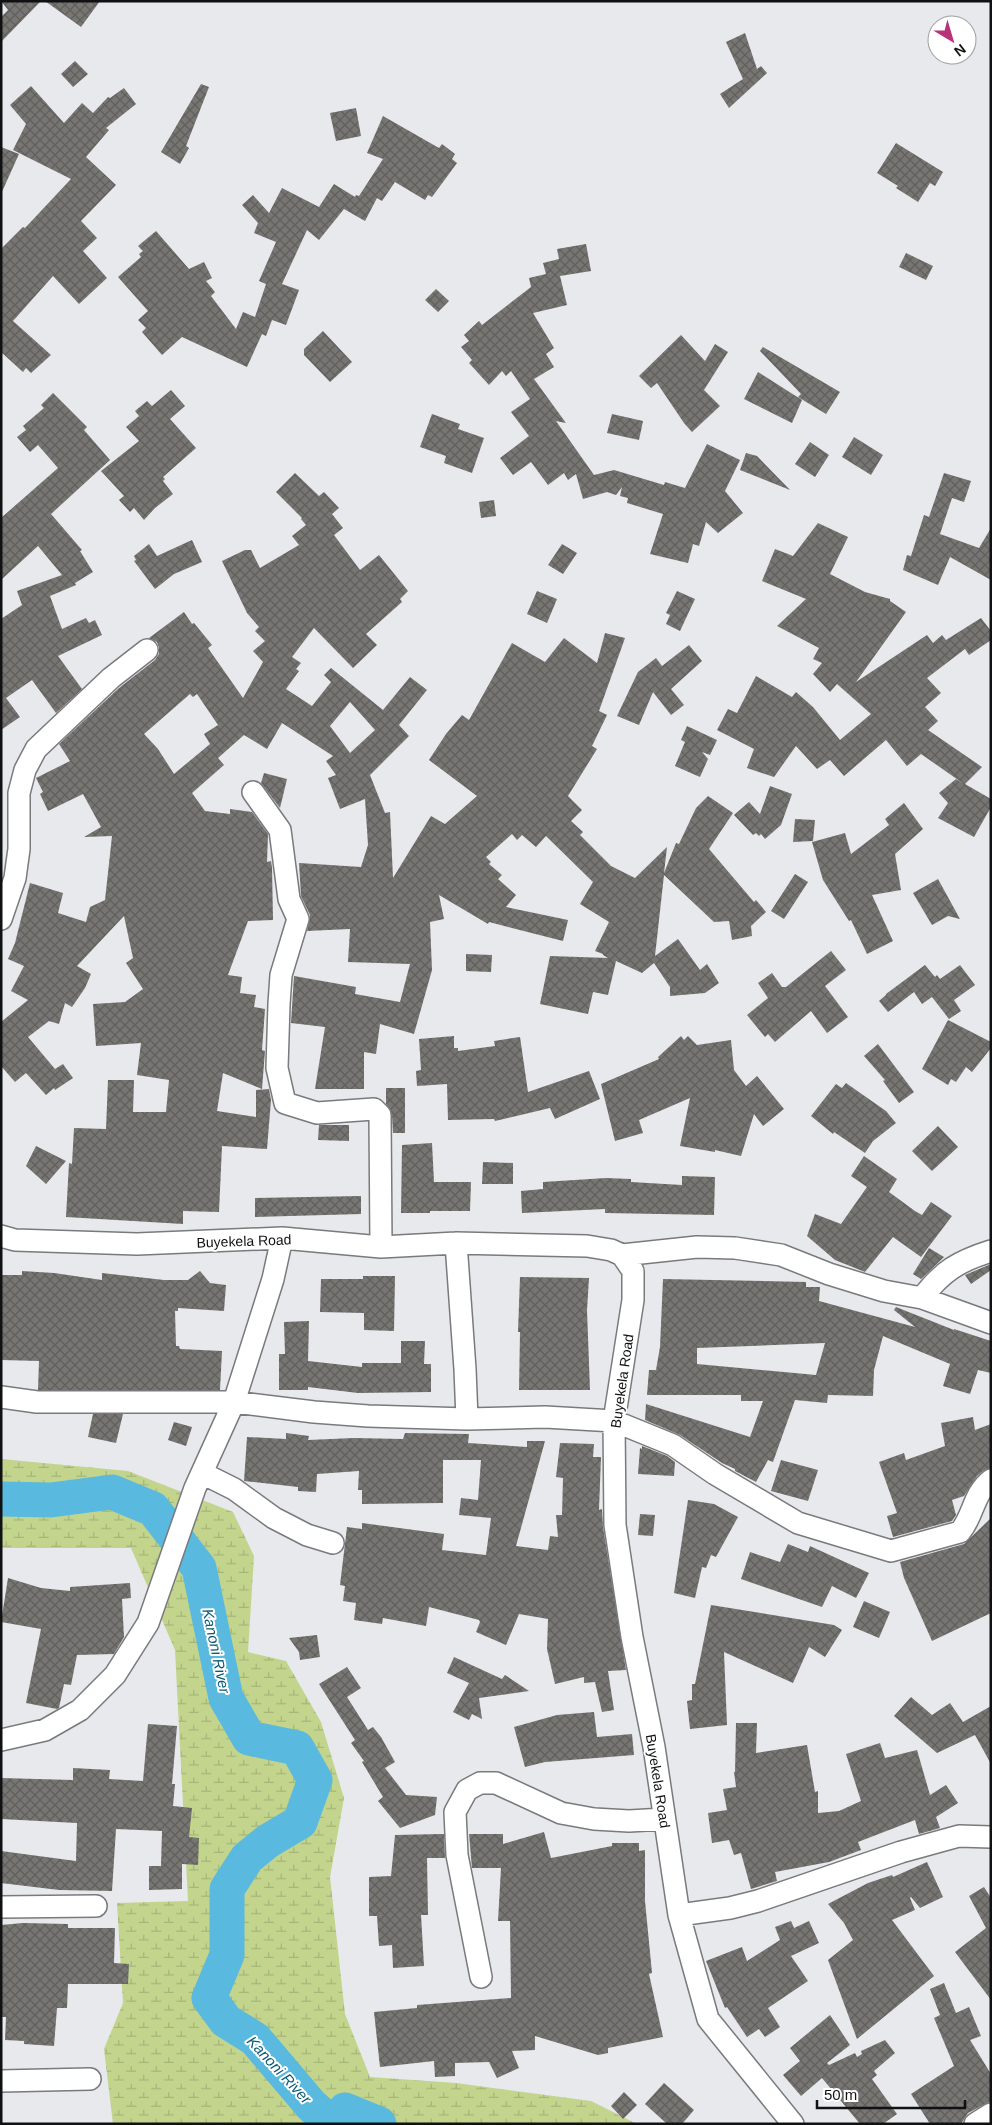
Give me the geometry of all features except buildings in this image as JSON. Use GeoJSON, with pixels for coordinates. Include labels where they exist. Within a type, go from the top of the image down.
{"type":"FeatureCollection","features":[{"type":"Feature","properties":{"kind":"street"},"geometry":{"type":"LineString","coordinates":[[1,919],[14,878],[19,850],[19,793],[25,770],[36,749],[112,678],[147,650]]}},
{"type":"Feature","properties":{"kind":"street"},"geometry":{"type":"LineString","coordinates":[[253,792],[280,830],[289,899],[298,919],[282,975],[278,1004],[277,1068],[285,1103],[317,1113],[374,1109],[380,1115],[382,1247]]}},
{"type":"Feature","properties":{"kind":"street","name":"Buyekela Road"},"geometry":{"type":"LineString","coordinates":[[1,1236],[15,1240],[136,1244],[282,1238],[382,1247],[456,1243],[587,1246],[611,1250],[622,1255],[632,1271],[633,1300],[614,1421],[615,1525],[632,1637],[654,1747],[679,1915],[708,2020],[793,2124]]}},
{"type":"Feature","properties":{"kind":"street"},"geometry":{"type":"LineString","coordinates":[[1,1740],[45,1730],[80,1710],[115,1675],[148,1623],[198,1481],[234,1402],[273,1279],[282,1238]]}},
{"type":"Feature","properties":{"kind":"street"},"geometry":{"type":"LineString","coordinates":[[456,1243],[466,1368],[467,1419]]}},
{"type":"Feature","properties":{"kind":"street"},"geometry":{"type":"LineString","coordinates":[[622,1255],[697,1248],[735,1248],[781,1255],[838,1277],[884,1291],[922,1298],[991,1323]]}},
{"type":"Feature","properties":{"kind":"street"},"geometry":{"type":"LineString","coordinates":[[922,1298],[934,1281],[949,1269],[969,1258],[991,1251]]}},
{"type":"Feature","properties":{"kind":"street"},"geometry":{"type":"LineString","coordinates":[[1,1397],[37,1402],[234,1402],[314,1412],[467,1419],[545,1417],[614,1421],[673,1445],[715,1474],[798,1524],[891,1551],[960,1532],[970,1517],[977,1494],[991,1480]]}},
{"type":"Feature","properties":{"kind":"street"},"geometry":{"type":"LineString","coordinates":[[198,1481],[234,1489],[274,1518],[307,1535],[333,1543]]}},
{"type":"Feature","properties":{"kind":"street"},"geometry":{"type":"LineString","coordinates":[[481,1977],[457,1855],[455,1812],[466,1790],[480,1783],[496,1783],[561,1813],[594,1819],[629,1821],[664,1819]]}},
{"type":"Feature","properties":{"kind":"street"},"geometry":{"type":"LineString","coordinates":[[679,1915],[730,1908],[758,1901],[901,1852],[959,1836],[991,1837]]}},
{"type":"Feature","properties":{"kind":"street"},"geometry":{"type":"LineString","coordinates":[[1,1906],[96,1906]]}},
{"type":"Feature","properties":{"kind":"street"},"geometry":{"type":"LineString","coordinates":[[1,2081],[90,2079]]}},
{"type":"Feature","properties":{"kind":"street"},"geometry":{"type":"LineString","coordinates":[[975,2124],[991,2114]]}},
{"type":"Feature","properties":{"kind":"green space"},"geometry":{"type":"Polygon","coordinates":[[[1,1459],[128,1471],[233,1512],[254,1556],[248,1652],[286,1661],[321,1722],[344,1798],[330,1877],[345,2014],[370,2077],[456,2083],[591,2101],[637,2124],[113,2124],[104,2049],[123,2003],[117,1903],[188,1901],[175,1650],[131,1548],[1,1548],[1,1459]]]}},
{"type":"Feature","properties":{"kind":"waterway","name":"Kanoni River"},"geometry":{"type":"LineString","coordinates":[[1,1499],[51,1500],[112,1492],[153,1509],[199,1568],[226,1698],[249,1738],[297,1748],[315,1780],[300,1822],[268,1841],[247,1858],[227,1889],[227,1955],[209,1998],[226,2021],[255,2039],[311,2105],[332,2124]]}},
{"type":"Feature","properties":{"kind":"waterway"},"geometry":{"type":"LineString","coordinates":[[345,2110],[379,2124]]}}]}
